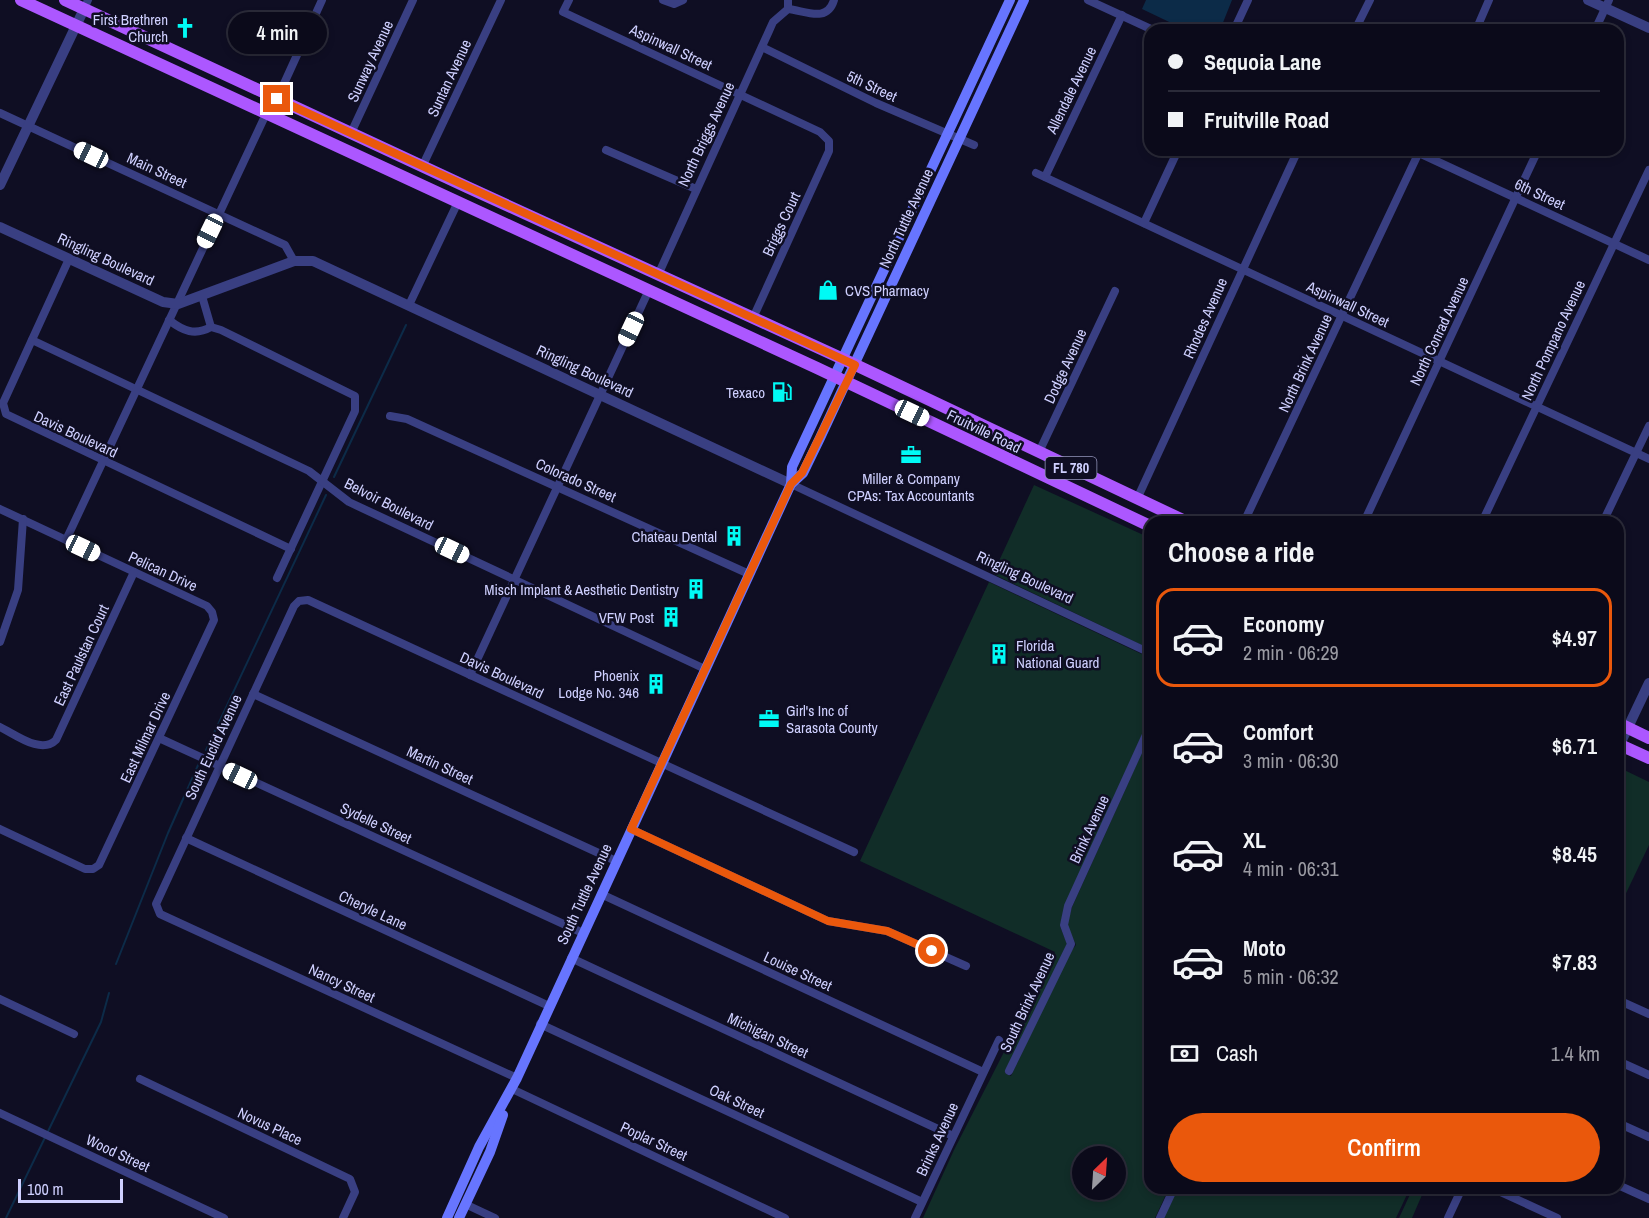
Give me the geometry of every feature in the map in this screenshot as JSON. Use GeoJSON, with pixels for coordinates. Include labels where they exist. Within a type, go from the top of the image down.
{"type":"FeatureCollection","features":[{"type":"Feature","properties":{"kind":"main road","name":"Fruitville Road"},"geometry":{"type":"LineString","coordinates":[[21,0],[457,204],[847,382],[1144,523]]}},
{"type":"Feature","properties":{"kind":"main road","name":"Fruitville Road"},"geometry":{"type":"LineString","coordinates":[[65,0],[86,4],[277,99],[843,359],[1174,516]]}},
{"type":"Feature","properties":{"kind":"main road","name":"North Tuttle Avenue"},"geometry":{"type":"LineString","coordinates":[[791,484],[792,467],[1010,0]]}},
{"type":"Feature","properties":{"kind":"main road","name":"North Tuttle Avenue"},"geometry":{"type":"LineString","coordinates":[[791,484],[802,473],[847,382],[1024,0]]}},
{"type":"Feature","properties":{"kind":"main road"},"geometry":{"type":"LineString","coordinates":[[612,275],[639,280],[658,275]]}},
{"type":"Feature","properties":{"kind":"main road","name":"South Tuttle Avenue"},"geometry":{"type":"LineString","coordinates":[[447,1218],[479,1147],[512,1089],[791,484]]}},
{"type":"Feature","properties":{"kind":"main road"},"geometry":{"type":"LineString","coordinates":[[1624,726],[1649,738]]}},
{"type":"Feature","properties":{"kind":"main road"},"geometry":{"type":"LineString","coordinates":[[1624,747],[1649,758]]}},
{"type":"Feature","properties":{"kind":"main road","name":"South Tuttle Avenue"},"geometry":{"type":"LineString","coordinates":[[459,1218],[490,1152],[512,1089]]}},
{"type":"Feature","properties":{"kind":"street"},"geometry":{"type":"LineString","coordinates":[[277,99],[322,0]]}},
{"type":"Feature","properties":{"kind":"street","name":"Sunway Avenue"},"geometry":{"type":"LineString","coordinates":[[351,133],[413,0]]}},
{"type":"Feature","properties":{"kind":"street","name":"Suntan Avenue"},"geometry":{"type":"LineString","coordinates":[[422,167],[501,0]]}},
{"type":"Feature","properties":{"kind":"street","name":"Aspinwall Street"},"geometry":{"type":"LineString","coordinates":[[569,0],[563,12],[820,132],[830,141]]}},
{"type":"Feature","properties":{"kind":"street"},"geometry":{"type":"LineString","coordinates":[[663,0],[674,4],[683,0]]}},
{"type":"Feature","properties":{"kind":"street"},"geometry":{"type":"LineString","coordinates":[[788,0],[788,9],[822,15],[829,11],[834,0]]}},
{"type":"Feature","properties":{"kind":"street"},"geometry":{"type":"LineString","coordinates":[[1088,0],[1144,25]]}},
{"type":"Feature","properties":{"kind":"street"},"geometry":{"type":"LineString","coordinates":[[1237,24],[1248,0]]}},
{"type":"Feature","properties":{"kind":"street"},"geometry":{"type":"LineString","coordinates":[[1358,24],[1370,0]]}},
{"type":"Feature","properties":{"kind":"street"},"geometry":{"type":"LineString","coordinates":[[1479,24],[1490,0]]}},
{"type":"Feature","properties":{"kind":"street"},"geometry":{"type":"LineString","coordinates":[[1588,0],[1607,4],[1649,28]]}},
{"type":"Feature","properties":{"kind":"street"},"geometry":{"type":"LineString","coordinates":[[0,185],[86,4]]}},
{"type":"Feature","properties":{"kind":"street"},"geometry":{"type":"LineString","coordinates":[[1598,24],[1607,4]]}},
{"type":"Feature","properties":{"kind":"street","name":"North Briggs Avenue"},"geometry":{"type":"LineString","coordinates":[[658,275],[773,22],[788,9]]}},
{"type":"Feature","properties":{"kind":"street","name":"Allendale Avenue"},"geometry":{"type":"LineString","coordinates":[[1044,177],[1122,15]]}},
{"type":"Feature","properties":{"kind":"street","name":"5th Street"},"geometry":{"type":"LineString","coordinates":[[762,47],[876,103],[974,145]]}},
{"type":"Feature","properties":{"kind":"street","name":"Main Street"},"geometry":{"type":"LineString","coordinates":[[0,113],[285,245],[294,261]]}},
{"type":"Feature","properties":{"kind":"street"},"geometry":{"type":"LineString","coordinates":[[66,540],[266,114]]}},
{"type":"Feature","properties":{"kind":"street","name":"Briggs Court"},"geometry":{"type":"LineString","coordinates":[[753,318],[829,151],[830,141]]}},
{"type":"Feature","properties":{"kind":"street"},"geometry":{"type":"LineString","coordinates":[[606,150],[696,189]]}},
{"type":"Feature","properties":{"kind":"street"},"geometry":{"type":"LineString","coordinates":[[1143,223],[1175,156]]}},
{"type":"Feature","properties":{"kind":"street","name":"Rhodes Avenue"},"geometry":{"type":"LineString","coordinates":[[1137,499],[1296,156]]}},
{"type":"Feature","properties":{"kind":"street","name":"North Brink Avenue"},"geometry":{"type":"LineString","coordinates":[[1247,516],[1418,156]]}},
{"type":"Feature","properties":{"kind":"street","name":"6th Street"},"geometry":{"type":"LineString","coordinates":[[1428,156],[1649,260]]}},
{"type":"Feature","properties":{"kind":"street","name":"North Conrad Avenue"},"geometry":{"type":"LineString","coordinates":[[1367,516],[1535,156]]}},
{"type":"Feature","properties":{"kind":"street","name":"North Pompano Avenue"},"geometry":{"type":"LineString","coordinates":[[1485,516],[1649,170]]}},
{"type":"Feature","properties":{"kind":"street","name":"Aspinwall Street"},"geometry":{"type":"LineString","coordinates":[[1036,173],[1649,459]]}},
{"type":"Feature","properties":{"kind":"street"},"geometry":{"type":"LineString","coordinates":[[409,305],[457,204]]}},
{"type":"Feature","properties":{"kind":"street","name":"Ringling Boulevard"},"geometry":{"type":"LineString","coordinates":[[0,227],[163,303],[178,304],[294,261],[313,261],[1144,650]]}},
{"type":"Feature","properties":{"kind":"street","name":"Davis Boulevard"},"geometry":{"type":"LineString","coordinates":[[69,259],[3,403],[6,414],[102,462],[291,549]]}},
{"type":"Feature","properties":{"kind":"street","name":"Dodge Avenue"},"geometry":{"type":"LineString","coordinates":[[1039,452],[1115,291]]}},
{"type":"Feature","properties":{"kind":"street"},"geometry":{"type":"LineString","coordinates":[[470,675],[648,292]]}},
{"type":"Feature","properties":{"kind":"street"},"geometry":{"type":"LineString","coordinates":[[202,296],[211,327],[352,393],[356,402],[355,411],[277,578]]}},
{"type":"Feature","properties":{"kind":"street"},"geometry":{"type":"LineString","coordinates":[[169,320],[189,332],[201,332],[211,327]]}},
{"type":"Feature","properties":{"kind":"street","name":"Belvoir Boulevard"},"geometry":{"type":"LineString","coordinates":[[32,340],[309,471],[349,502],[705,669]]}},
{"type":"Feature","properties":{"kind":"street","name":"Colorado Street"},"geometry":{"type":"LineString","coordinates":[[390,416],[407,419],[557,485],[749,574]]}},
{"type":"Feature","properties":{"kind":"street"},"geometry":{"type":"LineString","coordinates":[[1606,516],[1649,426]]}},
{"type":"Feature","properties":{"kind":"street","name":"Pelican Drive"},"geometry":{"type":"LineString","coordinates":[[0,509],[207,606],[213,614]]}},
{"type":"Feature","properties":{"kind":"street"},"geometry":{"type":"LineString","coordinates":[[0,642],[18,590],[23,519]]}},
{"type":"Feature","properties":{"kind":"street","name":"East Paulstan Court"},"geometry":{"type":"LineString","coordinates":[[0,727],[40,746],[48,746],[56,740],[134,572]]}},
{"type":"Feature","properties":{"kind":"street","name":"Davis Boulevard"},"geometry":{"type":"LineString","coordinates":[[303,600],[854,852]]}},
{"type":"Feature","properties":{"kind":"street","name":"South Euclid Avenue"},"geometry":{"type":"LineString","coordinates":[[156,910],[156,904],[294,606],[303,600]]}},
{"type":"Feature","properties":{"kind":"street","name":"East Milmar Drive"},"geometry":{"type":"LineString","coordinates":[[0,829],[85,869],[95,868],[101,863],[212,624],[213,614]]}},
{"type":"Feature","properties":{"kind":"street"},"geometry":{"type":"LineString","coordinates":[[1624,723],[1649,683]]}},
{"type":"Feature","properties":{"kind":"street","name":"Martin Street"},"geometry":{"type":"LineString","coordinates":[[253,694],[616,861]]}},
{"type":"Feature","properties":{"kind":"street","name":"Sydelle Street"},"geometry":{"type":"LineString","coordinates":[[159,738],[583,933]]}},
{"type":"Feature","properties":{"kind":"street","name":"Brink Avenue"},"geometry":{"type":"LineString","coordinates":[[1071,944],[1064,925],[1068,906],[1144,739]]}},
{"type":"Feature","properties":{"kind":"street"},"geometry":{"type":"LineString","coordinates":[[631,829],[828,921],[887,931],[966,966]]}},
{"type":"Feature","properties":{"kind":"street","name":"Cheryle Lane"},"geometry":{"type":"LineString","coordinates":[[186,838],[549,1005]]}},
{"type":"Feature","properties":{"kind":"street","name":"Louise Street"},"geometry":{"type":"LineString","coordinates":[[601,894],[983,1072]]}},
{"type":"Feature","properties":{"kind":"street","name":"Nancy Street"},"geometry":{"type":"LineString","coordinates":[[156,910],[160,914],[517,1078]]}},
{"type":"Feature","properties":{"kind":"street","name":"South Brink Avenue"},"geometry":{"type":"LineString","coordinates":[[1009,1071],[1071,944]]}},
{"type":"Feature","properties":{"kind":"street","name":"Michigan Street"},"geometry":{"type":"LineString","coordinates":[[571,958],[953,1136]]}},
{"type":"Feature","properties":{"kind":"street"},"geometry":{"type":"LineString","coordinates":[[0,999],[74,1034]]}},
{"type":"Feature","properties":{"kind":"street"},"geometry":{"type":"LineString","coordinates":[[1624,1002],[1649,1014]]}},
{"type":"Feature","properties":{"kind":"street","name":"Oak Street"},"geometry":{"type":"LineString","coordinates":[[540,1024],[922,1202]]}},
{"type":"Feature","properties":{"kind":"street","name":"South Brink Avenue"},"geometry":{"type":"LineString","coordinates":[[983,1072],[999,1040]]}},
{"type":"Feature","properties":{"kind":"street"},"geometry":{"type":"LineString","coordinates":[[1624,1064],[1649,1075]]}},
{"type":"Feature","properties":{"kind":"street","name":"Brinks Avenue"},"geometry":{"type":"LineString","coordinates":[[915,1218],[983,1072]]}},
{"type":"Feature","properties":{"kind":"street","name":"Novus Place"},"geometry":{"type":"LineString","coordinates":[[140,1079],[350,1179],[355,1192],[343,1218]]}},
{"type":"Feature","properties":{"kind":"street","name":"Poplar Street"},"geometry":{"type":"LineString","coordinates":[[512,1089],[785,1218]]}},
{"type":"Feature","properties":{"kind":"street","name":"Wood Street"},"geometry":{"type":"LineString","coordinates":[[0,1113],[224,1218]]}},
{"type":"Feature","properties":{"kind":"street"},"geometry":{"type":"LineString","coordinates":[[1624,1126],[1649,1137]]}},
{"type":"Feature","properties":{"kind":"street"},"geometry":{"type":"LineString","coordinates":[[1624,1188],[1649,1199]]}},
{"type":"Feature","properties":{"kind":"street"},"geometry":{"type":"LineString","coordinates":[[1160,1218],[1171,1194]]}},
{"type":"Feature","properties":{"kind":"street"},"geometry":{"type":"LineString","coordinates":[[1448,1218],[1459,1194]]}},
{"type":"Feature","properties":{"kind":"street"},"geometry":{"type":"LineString","coordinates":[[1505,1194],[1557,1218]]}},
{"type":"Feature","properties":{"kind":"street"},"geometry":{"type":"LineString","coordinates":[[465,1204],[495,1218]]}},
{"type":"Feature","properties":{"kind":"green space"},"geometry":{"type":"Polygon","coordinates":[[[1034,485],[1144,535],[1144,646],[993,574],[1034,485]]]}},
{"type":"Feature","properties":{"kind":"green space"},"geometry":{"type":"Polygon","coordinates":[[[989,582],[1144,655],[1144,730],[1065,905],[1060,926],[1067,944],[1005,1073],[1011,1076],[1068,955],[1076,945],[1067,925],[1072,907],[1144,748],[1144,1194],[1166,1194],[1155,1218],[923,1218],[954,1150],[1055,952],[860,861],[989,582]]]}},
{"type":"Feature","properties":{"kind":"green space"},"geometry":{"type":"Polygon","coordinates":[[[1624,770],[1649,782],[1649,845],[1624,898],[1624,770]]]}},
{"type":"Feature","properties":{"kind":"green space"},"geometry":{"type":"Polygon","coordinates":[[[1171,1194],[1407,1194],[1396,1218],[1160,1218],[1171,1194]]]}},
{"type":"Feature","properties":{"kind":"green space"},"geometry":{"type":"Polygon","coordinates":[[[1410,1194],[1422,1194],[1412,1218],[1399,1218],[1410,1194]]]}},
{"type":"Feature","properties":{"kind":"water"},"geometry":{"type":"Polygon","coordinates":[[[1146,0],[1232,0],[1222,24],[1173,24],[1142,9],[1146,0]]]}},
{"type":"Feature","properties":{"kind":"waterway"},"geometry":{"type":"LineString","coordinates":[[334,477],[406,325]]}},
{"type":"Feature","properties":{"kind":"waterway"},"geometry":{"type":"LineString","coordinates":[[206,750],[326,495]]}},
{"type":"Feature","properties":{"kind":"waterway"},"geometry":{"type":"LineString","coordinates":[[116,964],[168,833],[199,763]]}},
{"type":"Feature","properties":{"kind":"waterway"},"geometry":{"type":"LineString","coordinates":[[6,1218],[101,1022],[109,993]]}},
{"type":"Feature","properties":{"kind":"place","name":"First Brethren Church"},"geometry":{"type":"Point","coordinates":[185,28]}},
{"type":"Feature","properties":{"kind":"place","name":"CVS Pharmacy"},"geometry":{"type":"Point","coordinates":[828,290]}},
{"type":"Feature","properties":{"kind":"place","name":"Texaco"},"geometry":{"type":"Point","coordinates":[782,392]}},
{"type":"Feature","properties":{"kind":"place","name":"Miller & Company CPAs: Tax Accountants"},"geometry":{"type":"Point","coordinates":[911,455]}},
{"type":"Feature","properties":{"kind":"place","name":"Chateau Dental"},"geometry":{"type":"Point","coordinates":[734,536]}},
{"type":"Feature","properties":{"kind":"place","name":"Misch Implant & Aesthetic Dentistry"},"geometry":{"type":"Point","coordinates":[696,589]}},
{"type":"Feature","properties":{"kind":"place","name":"VFW Post"},"geometry":{"type":"Point","coordinates":[671,617]}},
{"type":"Feature","properties":{"kind":"place","name":"Florida National Guard"},"geometry":{"type":"Point","coordinates":[999,654]}},
{"type":"Feature","properties":{"kind":"place","name":"Phoenix Lodge No. 346"},"geometry":{"type":"Point","coordinates":[656,684]}},
{"type":"Feature","properties":{"kind":"place","name":"Girl's Inc of Sarasota County"},"geometry":{"type":"Point","coordinates":[769,719]}},
{"type":"Feature","properties":{"kind":"route"},"geometry":{"type":"LineString","coordinates":[[277,99],[855,365],[802,473],[791,484],[631,829],[828,921],[887,931],[932,951]]}}]}
